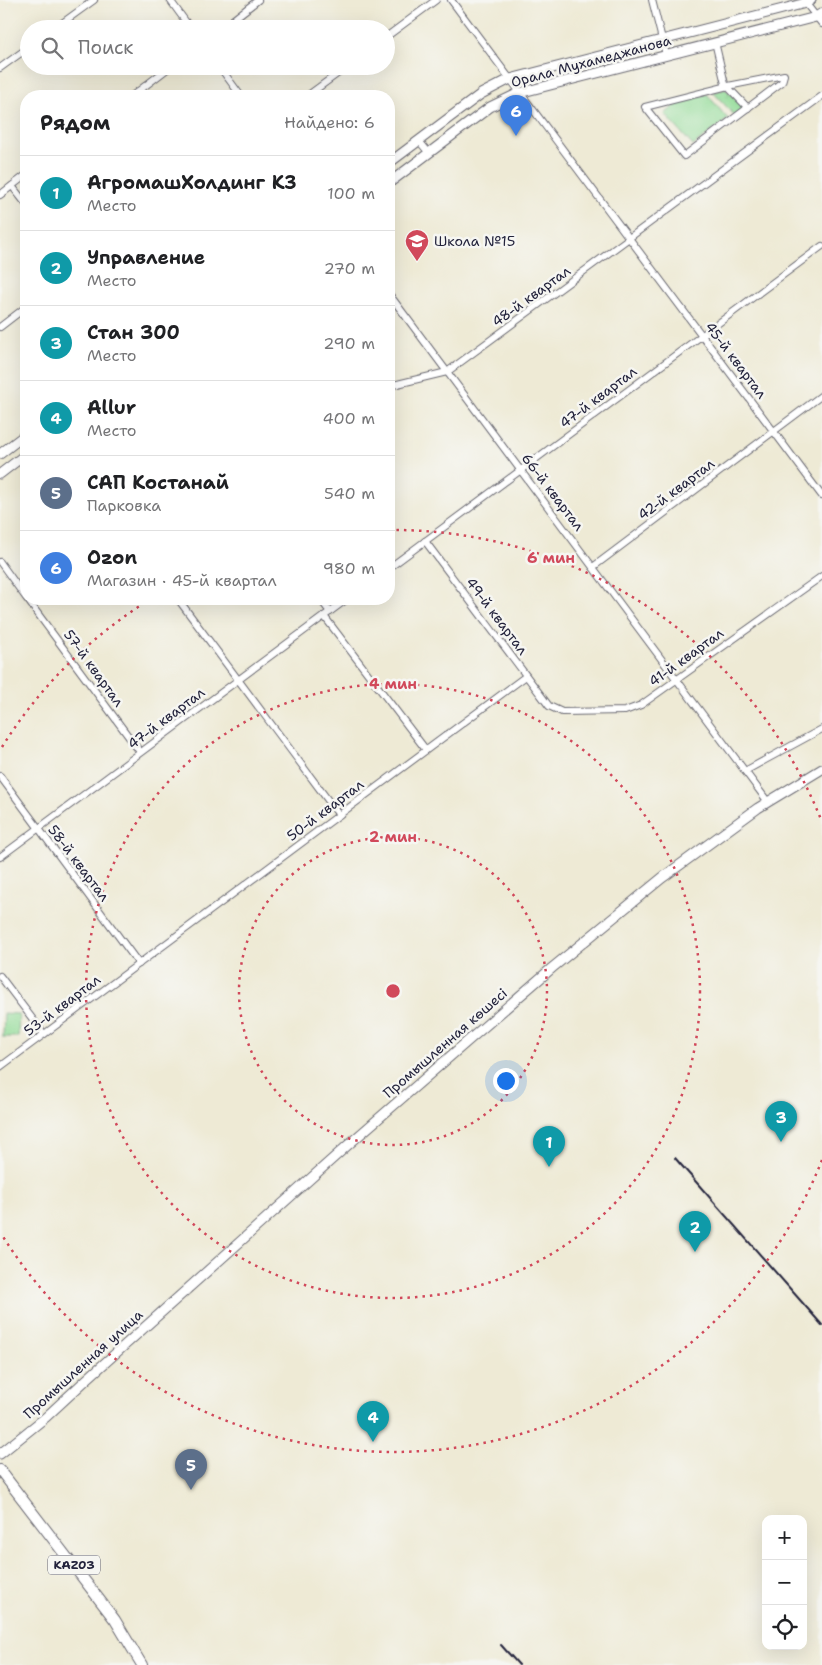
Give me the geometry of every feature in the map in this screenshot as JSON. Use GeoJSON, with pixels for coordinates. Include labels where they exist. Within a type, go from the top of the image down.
{"type":"FeatureCollection","features":[{"type":"Feature","properties":{"kind":"main road","name":"KАZ03"},"geometry":{"type":"LineString","coordinates":[[0,1470],[109,1612],[142,1665]]}},
{"type":"Feature","properties":{"kind":"street"},"geometry":{"type":"LineString","coordinates":[[66,20],[94,0]]}},
{"type":"Feature","properties":{"kind":"street"},"geometry":{"type":"LineString","coordinates":[[170,0],[184,20]]}},
{"type":"Feature","properties":{"kind":"street"},"geometry":{"type":"LineString","coordinates":[[232,20],[258,0]]}},
{"type":"Feature","properties":{"kind":"street"},"geometry":{"type":"LineString","coordinates":[[395,30],[436,0]]}},
{"type":"Feature","properties":{"kind":"street","name":"45-й квартал"},"geometry":{"type":"LineString","coordinates":[[451,0],[822,496]]}},
{"type":"Feature","properties":{"kind":"street"},"geometry":{"type":"LineString","coordinates":[[652,0],[666,55]]}},
{"type":"Feature","properties":{"kind":"street"},"geometry":{"type":"LineString","coordinates":[[807,1],[820,18]]}},
{"type":"Feature","properties":{"kind":"street","name":"Орала Мухамеджанова"},"geometry":{"type":"LineString","coordinates":[[395,159],[481,94],[510,79],[807,1]]}},
{"type":"Feature","properties":{"kind":"street","name":"Орала Мухамеджанова"},"geometry":{"type":"LineString","coordinates":[[395,178],[490,107],[519,93],[715,42],[820,18]]}},
{"type":"Feature","properties":{"kind":"street"},"geometry":{"type":"LineString","coordinates":[[715,42],[725,84],[748,108]]}},
{"type":"Feature","properties":{"kind":"street"},"geometry":{"type":"LineString","coordinates":[[0,68],[20,54]]}},
{"type":"Feature","properties":{"kind":"street"},"geometry":{"type":"LineString","coordinates":[[140,90],[160,75]]}},
{"type":"Feature","properties":{"kind":"street"},"geometry":{"type":"LineString","coordinates":[[226,75],[237,90]]}},
{"type":"Feature","properties":{"kind":"street"},"geometry":{"type":"LineString","coordinates":[[315,90],[336,75]]}},
{"type":"Feature","properties":{"kind":"street"},"geometry":{"type":"LineString","coordinates":[[784,75],[782,82],[748,108],[684,156],[644,107],[728,86],[784,75]]}},
{"type":"Feature","properties":{"kind":"street"},"geometry":{"type":"LineString","coordinates":[[630,239],[822,96]]}},
{"type":"Feature","properties":{"kind":"street"},"geometry":{"type":"LineString","coordinates":[[419,141],[429,153]]}},
{"type":"Feature","properties":{"kind":"street"},"geometry":{"type":"LineString","coordinates":[[0,195],[20,180]]}},
{"type":"Feature","properties":{"kind":"street"},"geometry":{"type":"LineString","coordinates":[[12,186],[20,196]]}},
{"type":"Feature","properties":{"kind":"street","name":"48-й квартал"},"geometry":{"type":"LineString","coordinates":[[448,372],[630,239]]}},
{"type":"Feature","properties":{"kind":"street","name":"47-й квартал"},"geometry":{"type":"LineString","coordinates":[[395,564],[822,246]]}},
{"type":"Feature","properties":{"kind":"street","name":"66-й квартал"},"geometry":{"type":"LineString","coordinates":[[395,302],[768,802]]}},
{"type":"Feature","properties":{"kind":"street"},"geometry":{"type":"LineString","coordinates":[[0,327],[20,312]]}},
{"type":"Feature","properties":{"kind":"street"},"geometry":{"type":"LineString","coordinates":[[395,385],[448,372]]}},
{"type":"Feature","properties":{"kind":"street","name":"42-й квартал"},"geometry":{"type":"LineString","coordinates":[[593,567],[822,395]]}},
{"type":"Feature","properties":{"kind":"street"},"geometry":{"type":"LineString","coordinates":[[0,454],[20,439]]}},
{"type":"Feature","properties":{"kind":"street"},"geometry":{"type":"LineString","coordinates":[[0,474],[20,459]]}},
{"type":"Feature","properties":{"kind":"street","name":"49-й квартал"},"geometry":{"type":"LineString","coordinates":[[425,541],[549,706]]}},
{"type":"Feature","properties":{"kind":"street","name":"57-й квартал"},"geometry":{"type":"LineString","coordinates":[[0,562],[20,589]]}},
{"type":"Feature","properties":{"kind":"street","name":"41-й квартал"},"geometry":{"type":"LineString","coordinates":[[549,706],[562,712],[625,711],[641,705],[822,576]]}},
{"type":"Feature","properties":{"kind":"street","name":"57-й квартал"},"geometry":{"type":"LineString","coordinates":[[32,605],[140,752]]}},
{"type":"Feature","properties":{"kind":"street"},"geometry":{"type":"LineString","coordinates":[[183,605],[339,815]]}},
{"type":"Feature","properties":{"kind":"street"},"geometry":{"type":"LineString","coordinates":[[323,605],[327,614],[426,750]]}},
{"type":"Feature","properties":{"kind":"street","name":"47-й квартал"},"geometry":{"type":"LineString","coordinates":[[0,857],[339,605]]}},
{"type":"Feature","properties":{"kind":"street","name":"50-й квартал"},"geometry":{"type":"LineString","coordinates":[[139,964],[526,676]]}},
{"type":"Feature","properties":{"kind":"street"},"geometry":{"type":"LineString","coordinates":[[745,771],[822,729]]}},
{"type":"Feature","properties":{"kind":"street","name":"Промышленная көшесі"},"geometry":{"type":"LineString","coordinates":[[162,1312],[348,1145],[552,968],[662,878],[758,808],[822,768]]}},
{"type":"Feature","properties":{"kind":"street","name":"58-й квартал"},"geometry":{"type":"LineString","coordinates":[[0,776],[139,964]]}},
{"type":"Feature","properties":{"kind":"street","name":"53-й квартал"},"geometry":{"type":"LineString","coordinates":[[0,1067],[139,964]]}},
{"type":"Feature","properties":{"kind":"street"},"geometry":{"type":"LineString","coordinates":[[0,976],[44,1034]]}},
{"type":"Feature","properties":{"kind":"street","name":"Промышленная улица"},"geometry":{"type":"LineString","coordinates":[[0,1454],[72,1395],[162,1312]]}},
{"type":"Feature","properties":{"kind":"green space"},"geometry":{"type":"Polygon","coordinates":[[[726,89],[744,108],[735,116],[713,92],[726,89]]]}},
{"type":"Feature","properties":{"kind":"green space"},"geometry":{"type":"Polygon","coordinates":[[[707,94],[728,119],[693,146],[665,114],[681,100],[707,94]]]}},
{"type":"Feature","properties":{"kind":"green space"},"geometry":{"type":"Polygon","coordinates":[[[4,1013],[19,1014],[18,1037],[3,1037],[4,1013]]]}},
{"type":"Feature","properties":{"kind":"railway"},"geometry":{"type":"LineString","coordinates":[[675,1158],[822,1325]]}},
{"type":"Feature","properties":{"kind":"railway"},"geometry":{"type":"LineString","coordinates":[[501,1645],[519,1665]]}},
{"type":"Feature","properties":{"kind":"place","name":"Ozon"},"geometry":{"type":"Point","coordinates":[516,136]}},
{"type":"Feature","properties":{"kind":"place","name":"Школа №15"},"geometry":{"type":"Point","coordinates":[417,262]}},
{"type":"Feature","properties":{"kind":"place","name":"Стан 300"},"geometry":{"type":"Point","coordinates":[781,1142]}},
{"type":"Feature","properties":{"kind":"place","name":"АгромашХолдинг КЗ"},"geometry":{"type":"Point","coordinates":[549,1167]}},
{"type":"Feature","properties":{"kind":"place","name":"Управление"},"geometry":{"type":"Point","coordinates":[695,1252]}},
{"type":"Feature","properties":{"kind":"place","name":"Allur"},"geometry":{"type":"Point","coordinates":[373,1442]}},
{"type":"Feature","properties":{"kind":"place","name":"САП Костанай"},"geometry":{"type":"Point","coordinates":[191,1490]}}]}
